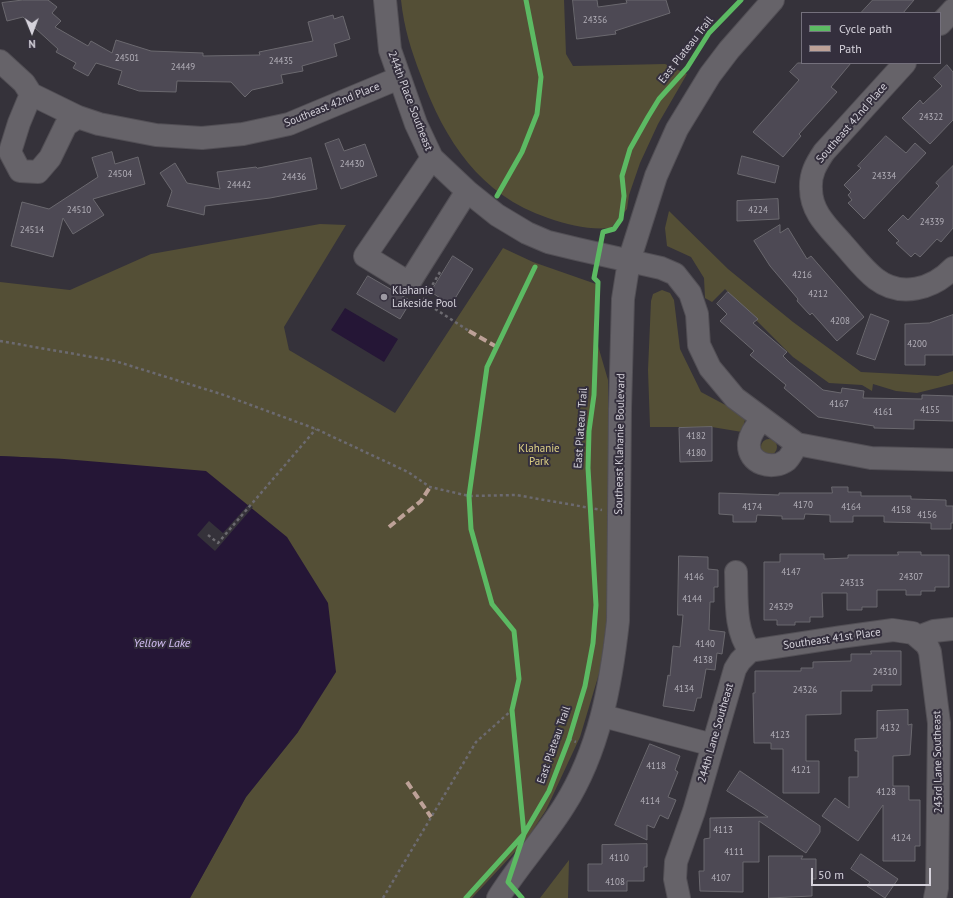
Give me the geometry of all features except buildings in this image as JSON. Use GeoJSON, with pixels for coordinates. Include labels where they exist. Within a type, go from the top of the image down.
{"type":"FeatureCollection","features":[{"type":"Feature","properties":{"kind":"street","name":"244th Place Southeast"},"geometry":{"type":"LineString","coordinates":[[385,0],[390,50],[399,78],[432,158],[467,191],[497,215],[527,233],[541,239],[577,249],[661,268],[675,274],[684,283],[694,303],[697,314],[699,345],[710,368],[735,398],[762,420],[797,444],[871,458],[953,460]]}},
{"type":"Feature","properties":{"kind":"street","name":"Southeast Klahanie Boulevard"},"geometry":{"type":"LineString","coordinates":[[498,898],[508,882],[537,846],[564,805],[586,764],[603,716],[614,656],[618,621],[623,299],[629,261],[656,176],[677,129],[710,74],[773,0]]}},
{"type":"Feature","properties":{"kind":"street"},"geometry":{"type":"LineString","coordinates":[[941,23],[953,10]]}},
{"type":"Feature","properties":{"kind":"street"},"geometry":{"type":"LineString","coordinates":[[0,61],[24,83],[31,94],[10,152],[20,171],[38,172],[50,158],[66,125],[78,117]]}},
{"type":"Feature","properties":{"kind":"street","name":"Southeast 42nd Place"},"geometry":{"type":"LineString","coordinates":[[904,64],[824,152],[815,165],[811,176],[810,189],[814,205],[819,216],[876,280],[903,289],[930,286],[943,278],[953,268]]}},
{"type":"Feature","properties":{"kind":"street","name":"Southeast 42nd Place"},"geometry":{"type":"LineString","coordinates":[[31,94],[78,117],[99,124],[156,135],[202,138],[243,134],[289,124],[399,78]]}},
{"type":"Feature","properties":{"kind":"street"},"geometry":{"type":"LineString","coordinates":[[432,158],[365,256],[408,283],[467,191]]}},
{"type":"Feature","properties":{"kind":"street"},"geometry":{"type":"LineString","coordinates":[[762,420],[753,430],[749,444],[752,456],[762,465],[776,466],[788,459],[797,444]]}},
{"type":"Feature","properties":{"kind":"street"},"geometry":{"type":"LineString","coordinates":[[736,572],[741,636],[750,651]]}},
{"type":"Feature","properties":{"kind":"street"},"geometry":{"type":"LineString","coordinates":[[916,635],[953,629]]}},
{"type":"Feature","properties":{"kind":"street","name":"Southeast 41st Place"},"geometry":{"type":"LineString","coordinates":[[750,651],[841,636],[893,630],[916,635]]}},
{"type":"Feature","properties":{"kind":"street","name":"243rd Lane Southeast"},"geometry":{"type":"LineString","coordinates":[[916,635],[927,646],[930,652],[938,709],[940,782],[938,888],[935,898]]}},
{"type":"Feature","properties":{"kind":"street","name":"244th Lane Southeast"},"geometry":{"type":"LineString","coordinates":[[679,898],[675,880],[676,862],[694,811],[735,669],[740,661],[750,651]]}},
{"type":"Feature","properties":{"kind":"street"},"geometry":{"type":"LineString","coordinates":[[603,716],[713,745]]}},
{"type":"Feature","properties":{"kind":"path"},"geometry":{"type":"LineString","coordinates":[[443,268],[423,301],[469,331]]}},
{"type":"Feature","properties":{"kind":"path"},"geometry":{"type":"LineString","coordinates":[[0,342],[115,361],[221,394],[316,430],[408,472],[430,487],[469,496],[516,495],[619,513]]}},
{"type":"Feature","properties":{"kind":"path"},"geometry":{"type":"LineString","coordinates":[[208,535],[218,543],[316,430]]}},
{"type":"Feature","properties":{"kind":"path"},"geometry":{"type":"LineString","coordinates":[[469,503],[470,489]]}},
{"type":"Feature","properties":{"kind":"path"},"geometry":{"type":"LineString","coordinates":[[590,501],[590,516]]}},
{"type":"Feature","properties":{"kind":"path"},"geometry":{"type":"LineString","coordinates":[[513,718],[512,710],[514,702]]}},
{"type":"Feature","properties":{"kind":"path"},"geometry":{"type":"LineString","coordinates":[[383,898],[476,742],[512,710]]}},
{"type":"Feature","properties":{"kind":"green space"},"geometry":{"type":"Polygon","coordinates":[[[401,0],[564,0],[566,54],[573,66],[665,64],[687,74],[658,124],[640,163],[629,195],[627,209],[611,228],[587,228],[571,225],[548,218],[524,208],[503,195],[484,180],[468,163],[441,122],[417,66],[406,29],[401,0]]]}},
{"type":"Feature","properties":{"kind":"green space"},"geometry":{"type":"Polygon","coordinates":[[[669,211],[728,269],[793,322],[861,372],[938,376],[953,371],[953,384],[917,393],[896,391],[873,384],[872,391],[862,385],[829,383],[793,357],[725,289],[712,302],[705,298],[704,278],[691,257],[667,246],[665,228],[669,211]]]}},
{"type":"Feature","properties":{"kind":"green space","name":"Klahanie Park"},"geometry":{"type":"Polygon","coordinates":[[[320,224],[346,225],[284,327],[289,350],[395,413],[503,248],[533,262],[596,284],[594,332],[608,380],[608,608],[601,667],[580,737],[546,810],[527,839],[472,898],[190,898],[246,797],[298,732],[64,459],[0,456],[0,282],[70,290],[151,254],[320,224]]]}},
{"type":"Feature","properties":{"kind":"green space"},"geometry":{"type":"Polygon","coordinates":[[[662,290],[670,293],[674,300],[680,349],[701,392],[746,416],[742,432],[712,427],[650,427],[648,370],[651,301],[653,294],[662,290]]]}},
{"type":"Feature","properties":{"kind":"green space"},"geometry":{"type":"Polygon","coordinates":[[[766,439],[772,439],[777,444],[775,453],[772,455],[766,455],[761,450],[761,444],[766,439]]]}},
{"type":"Feature","properties":{"kind":"green space"},"geometry":{"type":"Polygon","coordinates":[[[569,860],[568,898],[540,898],[569,860]]]}},
{"type":"Feature","properties":{"kind":"water"},"geometry":{"type":"Polygon","coordinates":[[[345,308],[398,339],[384,362],[331,330],[345,308]]]}},
{"type":"Feature","properties":{"kind":"water","name":"Yellow Lake"},"geometry":{"type":"Polygon","coordinates":[[[0,456],[64,459],[206,471],[287,537],[328,603],[336,672],[298,732],[246,797],[190,898],[0,898],[0,456]]]}},
{"type":"Feature","properties":{"kind":"pier"},"geometry":{"type":"Polygon","coordinates":[[[249,504],[253,507],[215,551],[197,535],[209,521],[223,533],[249,504]]]}},
{"type":"Feature","properties":{"kind":"marked path"},"geometry":{"type":"LineString","coordinates":[[469,331],[497,347]]}},
{"type":"Feature","properties":{"kind":"marked path"},"geometry":{"type":"LineString","coordinates":[[389,527],[421,501],[430,487]]}},
{"type":"Feature","properties":{"kind":"marked path"},"geometry":{"type":"LineString","coordinates":[[407,782],[431,817]]}},
{"type":"Feature","properties":{"kind":"cycle path"},"geometry":{"type":"LineString","coordinates":[[497,196],[522,152],[537,114],[541,77],[526,0]]}},
{"type":"Feature","properties":{"kind":"cycle path","name":"East Plateau Trail"},"geometry":{"type":"LineString","coordinates":[[466,898],[524,834],[549,791],[569,739],[585,686],[593,643],[596,605],[588,468],[589,431],[594,395],[598,282],[594,278],[603,232],[614,229],[621,219],[624,196],[622,176],[630,149],[648,117],[659,99],[687,68],[709,33],[741,0]]}},
{"type":"Feature","properties":{"kind":"cycle path"},"geometry":{"type":"LineString","coordinates":[[522,898],[508,882],[524,834],[512,710],[519,679],[514,631],[492,604],[471,529],[469,496],[487,367],[535,267]]}},
{"type":"Feature","properties":{"kind":"place","name":"Klahanie Lakeside Pool"},"geometry":{"type":"Point","coordinates":[384,297]}}]}
